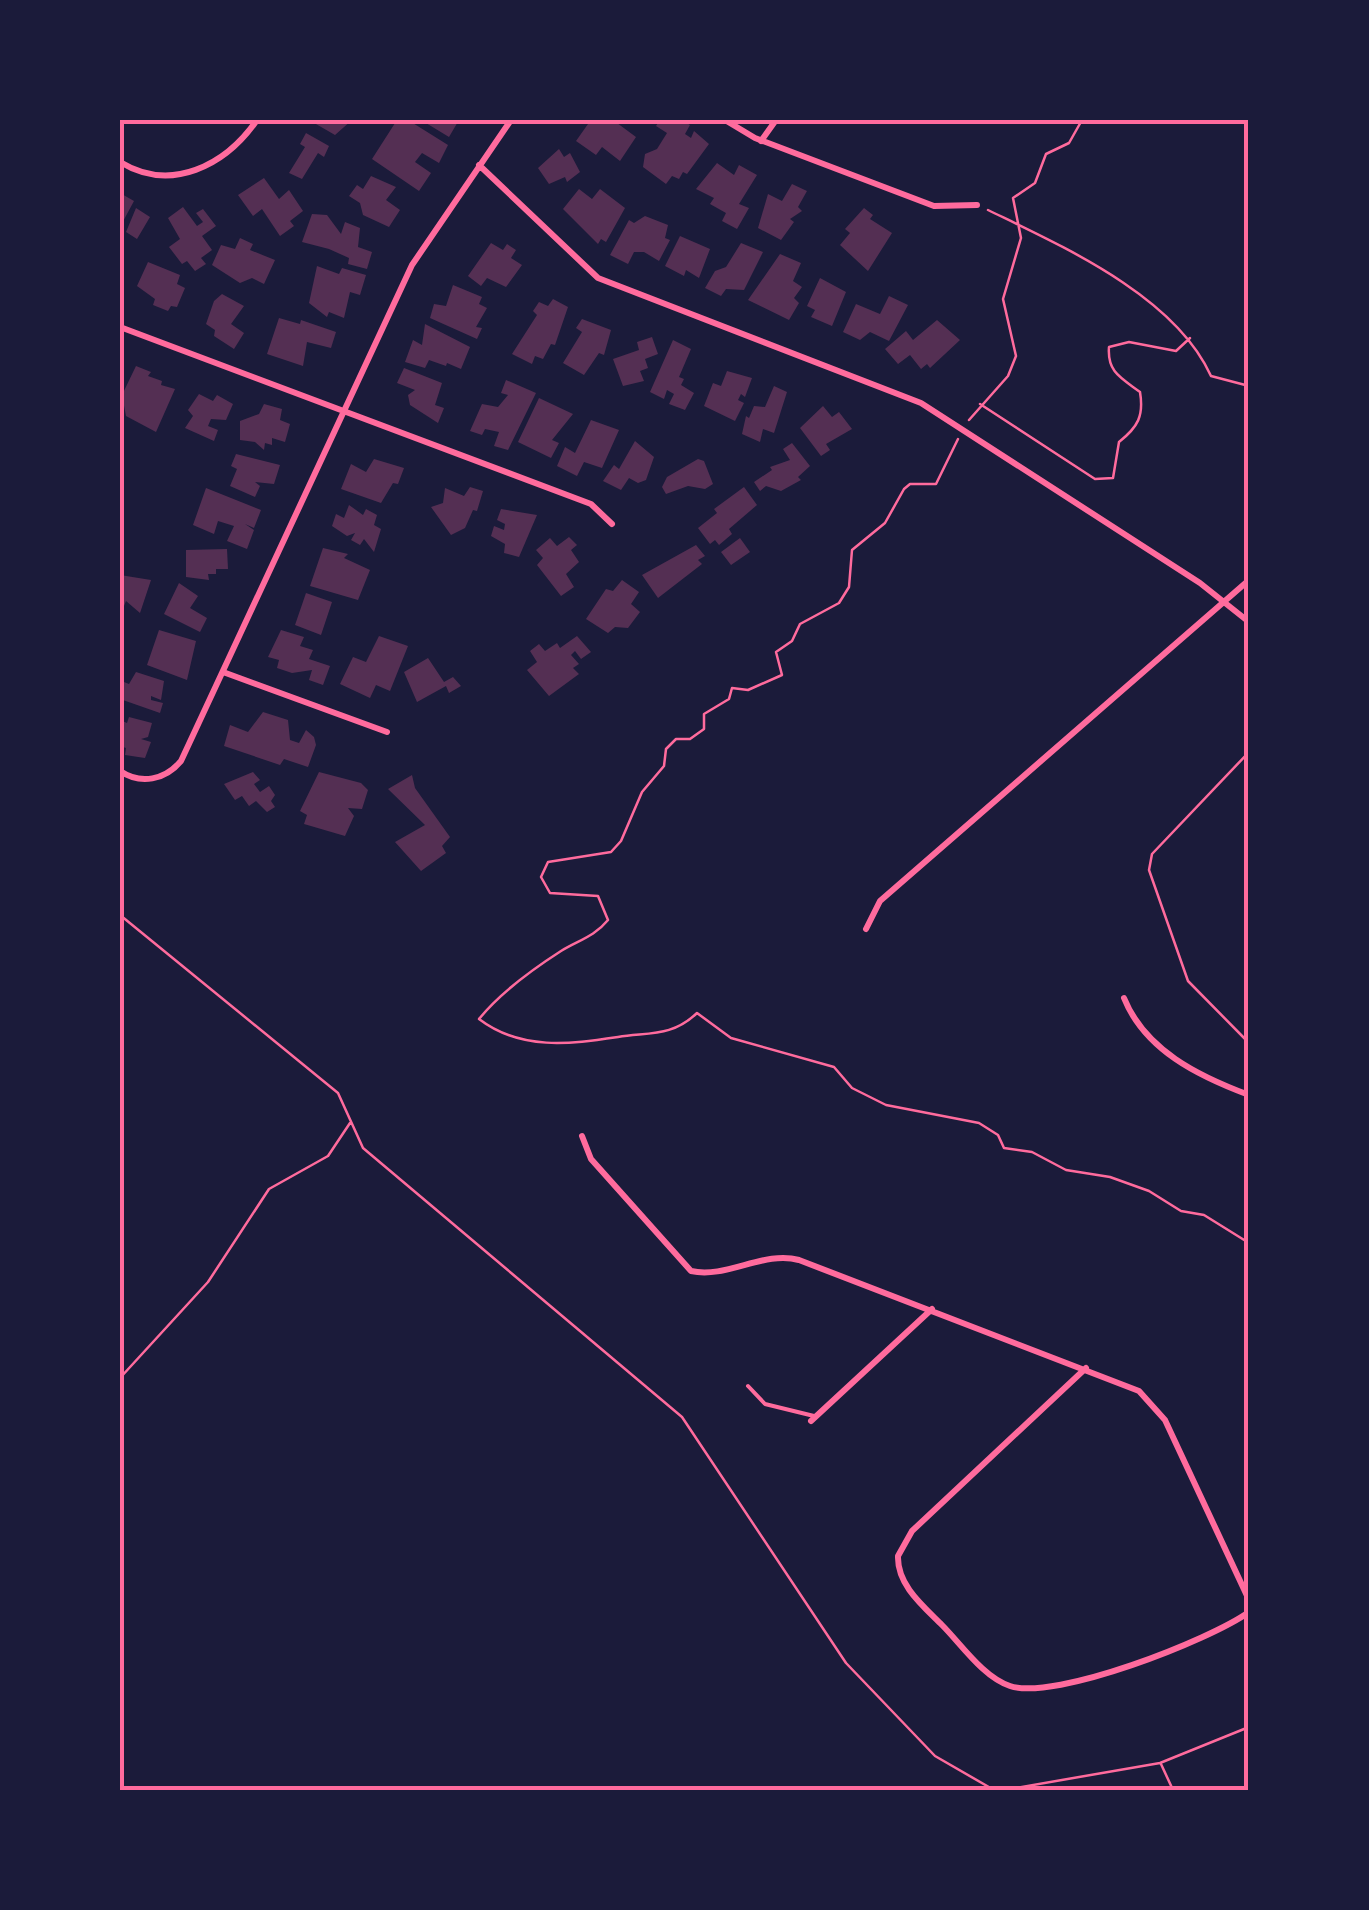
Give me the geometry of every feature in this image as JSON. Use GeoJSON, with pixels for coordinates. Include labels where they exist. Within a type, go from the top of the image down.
{"type":"FeatureCollection","features":[{"type":"Feature","properties":{"kind":"street"},"geometry":{"type":"LineString","coordinates":[[120,162],[163,179],[188,174],[235,146],[258,120]]}},
{"type":"Feature","properties":{"kind":"street"},"geometry":{"type":"LineString","coordinates":[[120,771],[148,779],[176,766],[412,265],[511,120]]}},
{"type":"Feature","properties":{"kind":"street"},"geometry":{"type":"LineString","coordinates":[[725,120],[761,140],[934,206],[977,205]]}},
{"type":"Feature","properties":{"kind":"street"},"geometry":{"type":"LineString","coordinates":[[761,140],[776,120]]}},
{"type":"Feature","properties":{"kind":"street"},"geometry":{"type":"LineString","coordinates":[[479,165],[598,278],[905,396],[963,429],[1225,600],[1249,622]]}},
{"type":"Feature","properties":{"kind":"street"},"geometry":{"type":"LineString","coordinates":[[120,327],[591,504],[612,524]]}},
{"type":"Feature","properties":{"kind":"street"},"geometry":{"type":"LineString","coordinates":[[866,929],[882,899],[1249,580]]}},
{"type":"Feature","properties":{"kind":"street"},"geometry":{"type":"LineString","coordinates":[[223,672],[387,732]]}},
{"type":"Feature","properties":{"kind":"street"},"geometry":{"type":"LineString","coordinates":[[1124,998],[1138,1026],[1160,1048],[1249,1095]]}},
{"type":"Feature","properties":{"kind":"street"},"geometry":{"type":"LineString","coordinates":[[582,1136],[591,1159],[691,1271],[722,1271],[790,1257],[1132,1387],[1158,1410],[1249,1600]]}},
{"type":"Feature","properties":{"kind":"street"},"geometry":{"type":"LineString","coordinates":[[814,1419],[932,1309]]}},
{"type":"Feature","properties":{"kind":"street"},"geometry":{"type":"LineString","coordinates":[[1086,1368],[912,1531],[898,1556],[905,1584],[990,1674],[1017,1688],[1138,1664],[1219,1631],[1249,1612]]}},
{"type":"Feature","properties":{"kind":"lane"},"geometry":{"type":"LineString","coordinates":[[748,1386],[765,1404],[814,1419]]}},
{"type":"Feature","properties":{"kind":"path"},"geometry":{"type":"LineString","coordinates":[[1082,120],[1070,143],[1046,154],[1035,183],[1013,198],[1022,238],[1004,299],[1016,356],[1008,376],[980,404],[963,429],[936,484],[910,484],[886,523],[852,550],[849,587],[840,603],[800,624],[792,642],[776,652],[782,674],[748,690],[732,688],[729,699],[704,714],[704,729],[690,739],[676,739],[666,749],[664,766],[642,792],[621,842],[611,852],[548,862],[541,878],[550,894],[598,896],[608,920],[596,934],[562,950],[493,1001],[479,1019],[507,1037],[539,1038],[563,1047],[582,1040],[602,1042],[669,1032],[697,1014],[730,1038],[834,1067],[852,1088],[868,1098],[979,1123],[998,1135],[1004,1148],[1032,1152],[1066,1170],[1110,1177],[1149,1191],[1163,1203],[1204,1215],[1249,1242]]}},
{"type":"Feature","properties":{"kind":"path"},"geometry":{"type":"LineString","coordinates":[[977,205],[1108,276],[1190,338],[1211,376],[1249,386]]}},
{"type":"Feature","properties":{"kind":"path"},"geometry":{"type":"LineString","coordinates":[[980,404],[1095,478],[1113,478],[1119,442],[1140,420],[1142,405],[1140,392],[1114,373],[1108,362],[1109,347],[1129,342],[1176,350],[1190,338]]}},
{"type":"Feature","properties":{"kind":"path"},"geometry":{"type":"LineString","coordinates":[[1249,752],[1152,854],[1149,870],[1188,981],[1249,1043]]}},
{"type":"Feature","properties":{"kind":"path"},"geometry":{"type":"LineString","coordinates":[[120,915],[338,1093],[364,1148],[682,1417],[846,1663],[935,1756],[994,1790]]}},
{"type":"Feature","properties":{"kind":"path"},"geometry":{"type":"LineString","coordinates":[[120,1378],[208,1282],[269,1189],[328,1156],[351,1121]]}},
{"type":"Feature","properties":{"kind":"path"},"geometry":{"type":"LineString","coordinates":[[1004,1790],[1160,1763],[1249,1727]]}},
{"type":"Feature","properties":{"kind":"path"},"geometry":{"type":"LineString","coordinates":[[1160,1763],[1174,1790]]}},
{"type":"Feature","properties":{"kind":"building"},"geometry":{"type":"Polygon","coordinates":[[[309,120],[352,120],[335,135],[309,120]]]}},
{"type":"Feature","properties":{"kind":"building"},"geometry":{"type":"Polygon","coordinates":[[[397,120],[408,120],[448,145],[439,163],[422,153],[415,162],[431,173],[419,191],[372,159],[397,120]]]}},
{"type":"Feature","properties":{"kind":"building"},"geometry":{"type":"Polygon","coordinates":[[[421,120],[459,120],[449,137],[421,120]]]}},
{"type":"Feature","properties":{"kind":"building"},"geometry":{"type":"Polygon","coordinates":[[[583,120],[613,120],[636,137],[620,161],[602,147],[596,155],[576,141],[588,124],[583,120]]]}},
{"type":"Feature","properties":{"kind":"building"},"geometry":{"type":"Polygon","coordinates":[[[660,120],[682,120],[690,125],[685,134],[691,138],[694,131],[709,144],[687,174],[683,172],[679,179],[672,176],[666,184],[643,167],[645,154],[657,149],[667,133],[656,126],[660,120]]]}},
{"type":"Feature","properties":{"kind":"building"},"geometry":{"type":"Polygon","coordinates":[[[306,133],[329,146],[324,157],[318,153],[302,179],[289,173],[305,147],[300,144],[306,133]]]}},
{"type":"Feature","properties":{"kind":"building"},"geometry":{"type":"Polygon","coordinates":[[[559,149],[564,157],[570,153],[580,172],[567,182],[565,177],[549,184],[538,168],[559,149]]]}},
{"type":"Feature","properties":{"kind":"building"},"geometry":{"type":"Polygon","coordinates":[[[717,163],[734,175],[739,165],[757,175],[739,204],[749,208],[737,229],[722,221],[726,213],[710,204],[714,198],[696,189],[717,163]]]}},
{"type":"Feature","properties":{"kind":"building"},"geometry":{"type":"Polygon","coordinates":[[[371,176],[396,187],[386,200],[400,210],[389,227],[363,215],[360,203],[349,196],[357,185],[363,189],[371,176]]]}},
{"type":"Feature","properties":{"kind":"building"},"geometry":{"type":"Polygon","coordinates":[[[264,178],[279,199],[289,190],[303,211],[290,221],[294,226],[280,236],[262,209],[253,216],[238,195],[264,178]]]}},
{"type":"Feature","properties":{"kind":"building"},"geometry":{"type":"Polygon","coordinates":[[[792,184],[807,191],[798,207],[802,211],[790,219],[794,222],[781,240],[758,228],[768,194],[782,201],[792,184]]]}},
{"type":"Feature","properties":{"kind":"building"},"geometry":{"type":"Polygon","coordinates":[[[579,189],[592,199],[600,189],[625,208],[606,242],[601,239],[598,244],[563,209],[579,189]]]}},
{"type":"Feature","properties":{"kind":"building"},"geometry":{"type":"Polygon","coordinates":[[[120,193],[134,201],[120,227],[120,193]]]}},
{"type":"Feature","properties":{"kind":"building"},"geometry":{"type":"Polygon","coordinates":[[[183,207],[197,226],[203,222],[196,213],[203,209],[216,226],[202,236],[212,250],[201,258],[206,264],[195,271],[187,261],[182,264],[169,247],[180,239],[168,218],[183,207]]]}},
{"type":"Feature","properties":{"kind":"building"},"geometry":{"type":"Polygon","coordinates":[[[136,208],[150,217],[137,239],[126,232],[136,208]]]}},
{"type":"Feature","properties":{"kind":"building"},"geometry":{"type":"Polygon","coordinates":[[[864,208],[873,215],[870,219],[892,233],[868,271],[840,245],[850,233],[845,229],[864,208]]]}},
{"type":"Feature","properties":{"kind":"building"},"geometry":{"type":"Polygon","coordinates":[[[312,214],[327,215],[341,234],[345,222],[360,228],[358,247],[372,252],[367,269],[348,264],[349,258],[329,249],[302,242],[312,214]]]}},
{"type":"Feature","properties":{"kind":"building"},"geometry":{"type":"Polygon","coordinates":[[[645,216],[668,225],[665,238],[670,240],[659,261],[644,252],[634,252],[628,264],[610,255],[629,220],[634,223],[645,216]]]}},
{"type":"Feature","properties":{"kind":"building"},"geometry":{"type":"Polygon","coordinates":[[[680,236],[710,249],[699,278],[686,270],[684,276],[665,266],[680,236]]]}},
{"type":"Feature","properties":{"kind":"building"},"geometry":{"type":"Polygon","coordinates":[[[240,238],[253,244],[250,250],[275,260],[264,284],[252,278],[240,283],[212,265],[221,245],[235,249],[240,238]]]}},
{"type":"Feature","properties":{"kind":"building"},"geometry":{"type":"Polygon","coordinates":[[[491,243],[503,250],[507,244],[516,250],[511,258],[522,265],[506,287],[487,278],[481,286],[468,276],[491,243]]]}},
{"type":"Feature","properties":{"kind":"building"},"geometry":{"type":"Polygon","coordinates":[[[741,243],[763,252],[744,290],[726,289],[721,296],[705,288],[715,271],[726,267],[741,243]]]}},
{"type":"Feature","properties":{"kind":"building"},"geometry":{"type":"Polygon","coordinates":[[[780,254],[801,263],[793,281],[802,287],[794,298],[799,303],[789,320],[748,300],[780,254]]]}},
{"type":"Feature","properties":{"kind":"building"},"geometry":{"type":"Polygon","coordinates":[[[148,262],[180,275],[177,284],[185,288],[177,307],[171,306],[168,311],[153,305],[155,299],[137,286],[148,262]]]}},
{"type":"Feature","properties":{"kind":"building"},"geometry":{"type":"Polygon","coordinates":[[[317,266],[339,274],[342,268],[366,275],[360,295],[350,292],[344,318],[329,312],[327,317],[309,303],[317,266]]]}},
{"type":"Feature","properties":{"kind":"building"},"geometry":{"type":"Polygon","coordinates":[[[820,278],[846,292],[832,326],[811,317],[815,310],[807,306],[820,278]]]}},
{"type":"Feature","properties":{"kind":"building"},"geometry":{"type":"Polygon","coordinates":[[[453,285],[482,297],[479,304],[487,308],[476,327],[482,328],[477,339],[430,318],[434,304],[446,306],[453,285]]]}},
{"type":"Feature","properties":{"kind":"building"},"geometry":{"type":"Polygon","coordinates":[[[222,294],[244,306],[231,324],[244,333],[234,349],[214,336],[215,330],[206,324],[214,301],[222,294]]]}},
{"type":"Feature","properties":{"kind":"building"},"geometry":{"type":"Polygon","coordinates":[[[889,296],[908,305],[889,341],[870,332],[860,340],[843,332],[856,304],[880,314],[889,296]]]}},
{"type":"Feature","properties":{"kind":"building"},"geometry":{"type":"Polygon","coordinates":[[[553,299],[568,307],[555,345],[551,344],[543,359],[535,356],[532,364],[512,354],[537,315],[533,311],[539,302],[548,306],[553,299]]]}},
{"type":"Feature","properties":{"kind":"building"},"geometry":{"type":"Polygon","coordinates":[[[279,318],[300,324],[301,320],[336,332],[331,348],[307,342],[303,366],[267,354],[279,318]]]}},
{"type":"Feature","properties":{"kind":"building"},"geometry":{"type":"Polygon","coordinates":[[[582,319],[611,330],[604,355],[599,353],[584,375],[563,363],[582,332],[576,328],[582,319]]]}},
{"type":"Feature","properties":{"kind":"building"},"geometry":{"type":"Polygon","coordinates":[[[937,320],[960,340],[930,368],[927,364],[921,369],[910,355],[898,364],[885,349],[906,331],[913,340],[937,320]]]}},
{"type":"Feature","properties":{"kind":"building"},"geometry":{"type":"Polygon","coordinates":[[[425,324],[470,347],[461,369],[429,360],[425,368],[405,362],[413,340],[422,345],[425,324]]]}},
{"type":"Feature","properties":{"kind":"building"},"geometry":{"type":"Polygon","coordinates":[[[652,337],[658,354],[645,359],[648,368],[640,371],[644,381],[623,386],[613,359],[639,350],[637,342],[652,337]]]}},
{"type":"Feature","properties":{"kind":"building"},"geometry":{"type":"Polygon","coordinates":[[[673,340],[691,349],[679,377],[684,379],[681,385],[694,393],[685,410],[669,404],[674,394],[667,390],[664,399],[650,392],[673,340]]]}},
{"type":"Feature","properties":{"kind":"building"},"geometry":{"type":"Polygon","coordinates":[[[136,366],[151,372],[148,376],[162,381],[161,385],[175,389],[156,432],[126,416],[122,395],[136,366]]]}},
{"type":"Feature","properties":{"kind":"building"},"geometry":{"type":"Polygon","coordinates":[[[404,368],[442,383],[435,405],[444,408],[438,423],[410,405],[408,395],[415,390],[397,383],[404,368]]]}},
{"type":"Feature","properties":{"kind":"building"},"geometry":{"type":"Polygon","coordinates":[[[727,371],[752,378],[745,397],[741,394],[738,400],[744,403],[735,421],[704,406],[713,383],[721,386],[727,371]]]}},
{"type":"Feature","properties":{"kind":"building"},"geometry":{"type":"Polygon","coordinates":[[[506,380],[536,393],[508,450],[494,446],[499,432],[485,429],[482,435],[470,431],[482,404],[498,407],[508,395],[501,393],[506,380]]]}},
{"type":"Feature","properties":{"kind":"building"},"geometry":{"type":"Polygon","coordinates":[[[774,386],[787,392],[774,433],[763,429],[760,442],[742,434],[746,416],[749,418],[754,406],[765,407],[774,386]]]}},
{"type":"Feature","properties":{"kind":"building"},"geometry":{"type":"Polygon","coordinates":[[[199,394],[213,401],[217,395],[233,404],[226,420],[211,419],[208,426],[218,430],[214,441],[185,428],[193,416],[188,410],[199,394]]]}},
{"type":"Feature","properties":{"kind":"building"},"geometry":{"type":"Polygon","coordinates":[[[539,398],[573,414],[552,440],[559,443],[551,458],[518,442],[539,398]]]}},
{"type":"Feature","properties":{"kind":"building"},"geometry":{"type":"Polygon","coordinates":[[[264,404],[282,409],[280,420],[290,424],[285,442],[272,438],[272,445],[265,443],[264,450],[255,442],[240,440],[240,421],[259,414],[264,404]]]}},
{"type":"Feature","properties":{"kind":"building"},"geometry":{"type":"Polygon","coordinates":[[[823,406],[832,417],[839,412],[852,429],[826,444],[830,450],[821,456],[800,428],[823,406]]]}},
{"type":"Feature","properties":{"kind":"building"},"geometry":{"type":"Polygon","coordinates":[[[591,420],[619,430],[602,468],[584,462],[577,476],[557,466],[565,447],[575,453],[591,420]]]}},
{"type":"Feature","properties":{"kind":"building"},"geometry":{"type":"Polygon","coordinates":[[[635,441],[654,457],[646,480],[638,483],[629,478],[621,490],[603,481],[614,465],[619,469],[635,441]]]}},
{"type":"Feature","properties":{"kind":"building"},"geometry":{"type":"Polygon","coordinates":[[[792,443],[810,466],[798,477],[801,480],[781,491],[766,486],[760,491],[754,482],[772,470],[770,467],[790,460],[783,449],[792,443]]]}},
{"type":"Feature","properties":{"kind":"building"},"geometry":{"type":"Polygon","coordinates":[[[236,454],[280,465],[274,484],[255,482],[260,486],[255,497],[230,486],[237,469],[231,466],[236,454]]]}},
{"type":"Feature","properties":{"kind":"building"},"geometry":{"type":"Polygon","coordinates":[[[374,459],[404,468],[398,484],[393,483],[381,503],[341,489],[351,464],[366,472],[374,459]]]}},
{"type":"Feature","properties":{"kind":"building"},"geometry":{"type":"Polygon","coordinates":[[[698,459],[704,461],[713,484],[705,489],[688,486],[666,494],[662,487],[667,477],[698,459]]]}},
{"type":"Feature","properties":{"kind":"building"},"geometry":{"type":"Polygon","coordinates":[[[470,487],[483,491],[477,511],[473,510],[465,528],[451,535],[431,507],[443,503],[445,488],[464,496],[470,487]]]}},
{"type":"Feature","properties":{"kind":"building"},"geometry":{"type":"Polygon","coordinates":[[[744,487],[757,505],[729,529],[732,534],[719,545],[715,540],[710,544],[698,528],[717,513],[714,509],[744,487]]]}},
{"type":"Feature","properties":{"kind":"building"},"geometry":{"type":"Polygon","coordinates":[[[206,488],[261,510],[254,528],[245,524],[254,530],[247,549],[227,541],[234,526],[218,521],[214,534],[193,525],[206,488]]]}},
{"type":"Feature","properties":{"kind":"building"},"geometry":{"type":"Polygon","coordinates":[[[349,505],[363,515],[366,509],[377,515],[374,525],[381,529],[374,552],[364,539],[360,545],[351,540],[355,533],[347,536],[332,526],[336,514],[344,518],[349,505]]]}},
{"type":"Feature","properties":{"kind":"building"},"geometry":{"type":"Polygon","coordinates":[[[501,509],[537,515],[519,557],[504,553],[505,544],[491,536],[494,526],[504,530],[505,524],[497,520],[501,509]]]}},
{"type":"Feature","properties":{"kind":"building"},"geometry":{"type":"Polygon","coordinates":[[[569,537],[577,545],[571,550],[579,562],[566,574],[574,587],[561,596],[537,565],[543,558],[536,550],[550,538],[557,546],[569,537]]]}},
{"type":"Feature","properties":{"kind":"building"},"geometry":{"type":"Polygon","coordinates":[[[740,538],[750,552],[731,565],[721,552],[740,538]]]}},
{"type":"Feature","properties":{"kind":"building"},"geometry":{"type":"Polygon","coordinates":[[[696,545],[705,556],[698,560],[702,564],[658,598],[642,575],[696,545]]]}},
{"type":"Feature","properties":{"kind":"building"},"geometry":{"type":"Polygon","coordinates":[[[323,548],[348,554],[344,558],[370,570],[358,600],[310,586],[323,548]]]}},
{"type":"Feature","properties":{"kind":"building"},"geometry":{"type":"Polygon","coordinates":[[[227,549],[228,569],[216,569],[216,574],[208,574],[209,580],[186,577],[186,550],[227,549]]]}},
{"type":"Feature","properties":{"kind":"building"},"geometry":{"type":"Polygon","coordinates":[[[120,575],[151,580],[140,613],[126,601],[120,616],[120,575]]]}},
{"type":"Feature","properties":{"kind":"building"},"geometry":{"type":"Polygon","coordinates":[[[622,580],[639,592],[631,604],[640,612],[628,628],[615,627],[608,633],[586,619],[606,589],[613,591],[622,580]]]}},
{"type":"Feature","properties":{"kind":"building"},"geometry":{"type":"Polygon","coordinates":[[[179,583],[198,596],[190,608],[207,618],[200,632],[164,614],[179,583]]]}},
{"type":"Feature","properties":{"kind":"building"},"geometry":{"type":"Polygon","coordinates":[[[306,593],[332,602],[321,635],[295,625],[306,593]]]}},
{"type":"Feature","properties":{"kind":"building"},"geometry":{"type":"Polygon","coordinates":[[[159,630],[196,641],[187,680],[147,665],[159,630]]]}},
{"type":"Feature","properties":{"kind":"building"},"geometry":{"type":"Polygon","coordinates":[[[281,630],[304,637],[300,646],[313,650],[309,659],[330,666],[323,685],[309,680],[312,670],[292,673],[277,668],[279,660],[268,657],[281,630]]]}},
{"type":"Feature","properties":{"kind":"building"},"geometry":{"type":"Polygon","coordinates":[[[379,636],[408,646],[390,691],[376,685],[370,698],[340,684],[353,657],[366,662],[379,636]]]}},
{"type":"Feature","properties":{"kind":"building"},"geometry":{"type":"Polygon","coordinates":[[[577,636],[591,652],[581,659],[575,651],[571,655],[579,664],[573,668],[579,674],[549,696],[527,670],[537,662],[530,651],[539,644],[545,651],[557,643],[560,648],[577,636]]]}},
{"type":"Feature","properties":{"kind":"building"},"geometry":{"type":"Polygon","coordinates":[[[428,658],[444,682],[453,677],[461,686],[449,693],[446,686],[417,702],[404,672],[428,658]]]}},
{"type":"Feature","properties":{"kind":"building"},"geometry":{"type":"Polygon","coordinates":[[[136,672],[164,681],[161,700],[151,696],[151,700],[163,703],[160,713],[120,699],[124,682],[129,684],[136,672]]]}},
{"type":"Feature","properties":{"kind":"building"},"geometry":{"type":"Polygon","coordinates":[[[263,712],[288,720],[290,740],[299,743],[306,730],[314,737],[316,745],[308,767],[284,759],[280,765],[224,746],[230,725],[248,732],[263,712]]]}},
{"type":"Feature","properties":{"kind":"building"},"geometry":{"type":"Polygon","coordinates":[[[129,717],[152,723],[148,737],[141,739],[151,742],[145,758],[125,755],[126,748],[120,746],[120,720],[127,723],[129,717]]]}},
{"type":"Feature","properties":{"kind":"building"},"geometry":{"type":"Polygon","coordinates":[[[253,772],[260,780],[254,784],[260,792],[269,786],[275,795],[271,801],[275,807],[267,812],[256,801],[249,806],[242,796],[235,800],[224,784],[253,772]]]}},
{"type":"Feature","properties":{"kind":"building"},"geometry":{"type":"Polygon","coordinates":[[[319,772],[361,783],[368,790],[362,809],[348,808],[354,816],[345,836],[304,824],[307,815],[300,811],[319,772]]]}},
{"type":"Feature","properties":{"kind":"building"},"geometry":{"type":"Polygon","coordinates":[[[412,775],[415,788],[450,837],[442,846],[446,853],[421,871],[395,842],[425,825],[388,789],[412,775]]]}}]}
